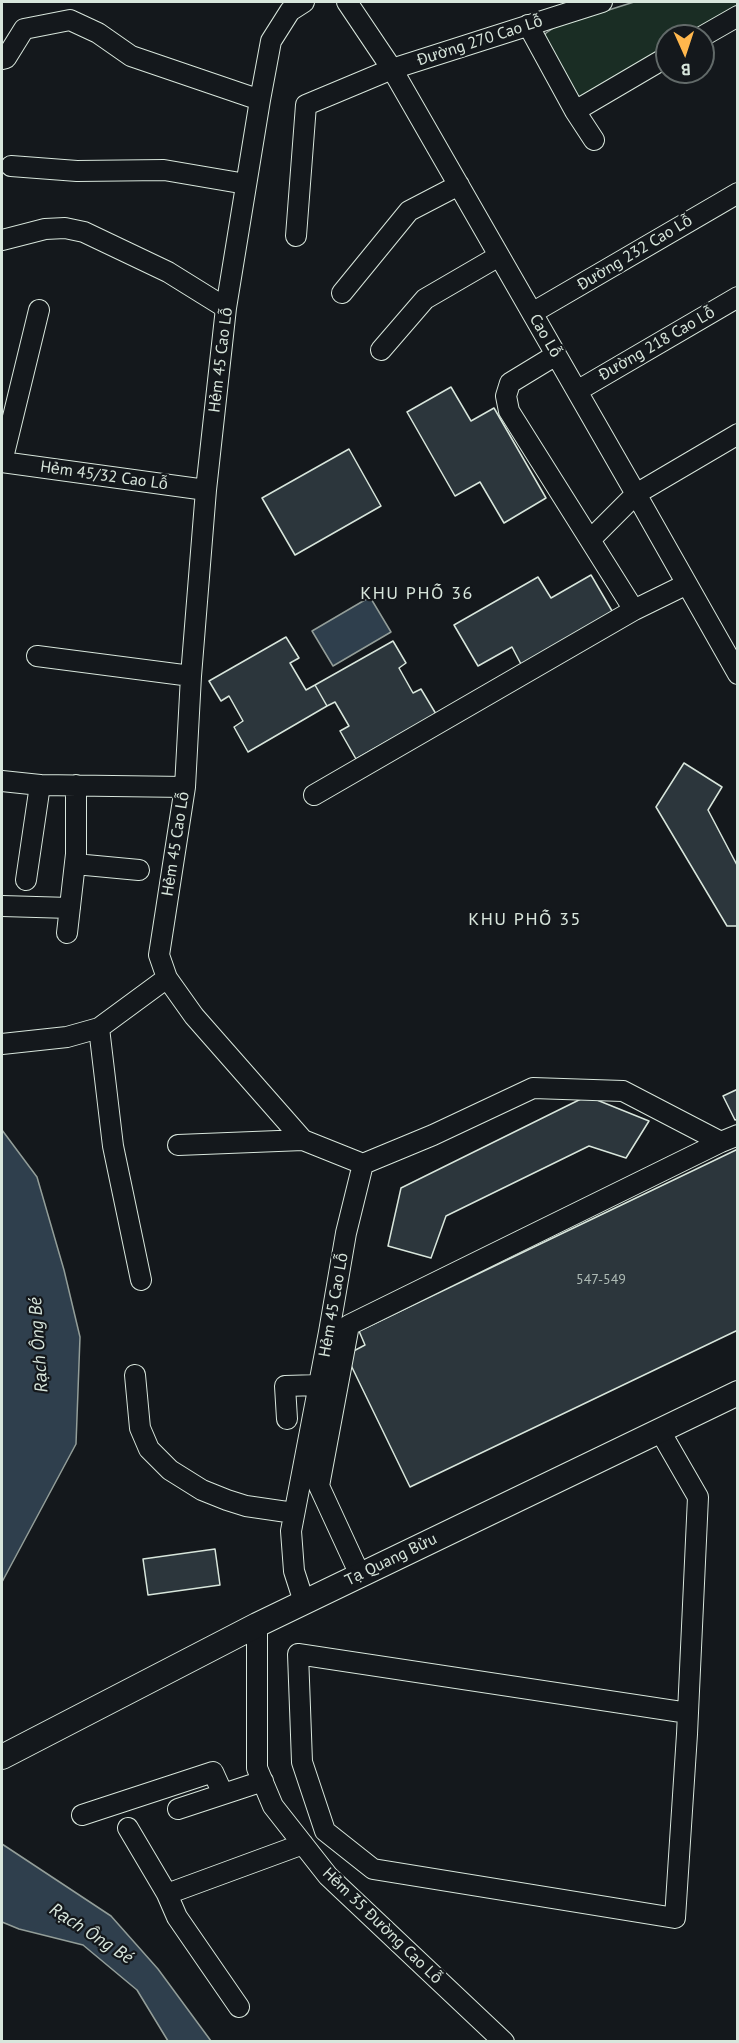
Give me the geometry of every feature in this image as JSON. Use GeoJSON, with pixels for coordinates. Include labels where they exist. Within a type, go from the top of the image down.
{"type":"FeatureCollection","features":[{"type":"Feature","properties":{"kind":"main road","name":"Tạ Quang Bửu"},"geometry":{"type":"LineString","coordinates":[[2,1757],[257,1625],[738,1393]]}},
{"type":"Feature","properties":{"kind":"street","name":"Hẻm 45 Cao Lỗ"},"geometry":{"type":"LineString","coordinates":[[304,2],[290,11],[271,42],[226,308],[206,490],[191,676],[185,787],[159,955],[167,978],[220,1048],[303,1140],[363,1164],[346,1233],[291,1531],[294,1571],[304,1602]]}},
{"type":"Feature","properties":{"kind":"street","name":"Cao Lỗ"},"geometry":{"type":"LineString","coordinates":[[347,2],[392,69],[687,584],[731,648],[738,674]]}},
{"type":"Feature","properties":{"kind":"street","name":"Đường 270 Cao Lỗ"},"geometry":{"type":"LineString","coordinates":[[296,236],[306,105],[392,69],[602,2]]}},
{"type":"Feature","properties":{"kind":"street"},"geometry":{"type":"LineString","coordinates":[[715,29],[738,16]]}},
{"type":"Feature","properties":{"kind":"street"},"geometry":{"type":"LineString","coordinates":[[2,59],[6,58],[24,29],[70,20],[98,33],[131,56],[260,100]]}},
{"type":"Feature","properties":{"kind":"street"},"geometry":{"type":"LineString","coordinates":[[528,26],[575,111],[594,140]]}},
{"type":"Feature","properties":{"kind":"street"},"geometry":{"type":"LineString","coordinates":[[575,111],[655,64]]}},
{"type":"Feature","properties":{"kind":"street"},"geometry":{"type":"LineString","coordinates":[[10,166],[77,171],[164,170],[246,184]]}},
{"type":"Feature","properties":{"kind":"street"},"geometry":{"type":"LineString","coordinates":[[342,293],[409,211],[459,185]]}},
{"type":"Feature","properties":{"kind":"street","name":"Đường 232 Cao Lỗ"},"geometry":{"type":"LineString","coordinates":[[532,313],[738,193]]}},
{"type":"Feature","properties":{"kind":"street"},"geometry":{"type":"LineString","coordinates":[[2,240],[45,229],[65,228],[84,232],[168,272],[226,308]]}},
{"type":"Feature","properties":{"kind":"street"},"geometry":{"type":"LineString","coordinates":[[381,350],[425,299],[499,256]]}},
{"type":"Feature","properties":{"kind":"street","name":"Đường 218 Cao Lỗ"},"geometry":{"type":"LineString","coordinates":[[577,391],[738,297]]}},
{"type":"Feature","properties":{"kind":"street"},"geometry":{"type":"LineString","coordinates":[[2,462],[39,310]]}},
{"type":"Feature","properties":{"kind":"street"},"geometry":{"type":"LineString","coordinates":[[556,355],[510,383],[506,396],[509,411],[634,610]]}},
{"type":"Feature","properties":{"kind":"street"},"geometry":{"type":"LineString","coordinates":[[590,540],[636,494],[738,434]]}},
{"type":"Feature","properties":{"kind":"street","name":"Hẻm 45/32 Cao Lỗ"},"geometry":{"type":"LineString","coordinates":[[2,462],[206,490]]}},
{"type":"Feature","properties":{"kind":"street"},"geometry":{"type":"LineString","coordinates":[[314,795],[634,610],[687,584]]}},
{"type":"Feature","properties":{"kind":"street"},"geometry":{"type":"LineString","coordinates":[[37,656],[191,676]]}},
{"type":"Feature","properties":{"kind":"street"},"geometry":{"type":"LineString","coordinates":[[26,880],[40,785]]}},
{"type":"Feature","properties":{"kind":"street"},"geometry":{"type":"LineString","coordinates":[[67,933],[75,864],[75,785]]}},
{"type":"Feature","properties":{"kind":"street"},"geometry":{"type":"LineString","coordinates":[[3,786],[185,787]]}},
{"type":"Feature","properties":{"kind":"street"},"geometry":{"type":"LineString","coordinates":[[75,864],[139,870]]}},
{"type":"Feature","properties":{"kind":"street"},"geometry":{"type":"LineString","coordinates":[[2,906],[70,908]]}},
{"type":"Feature","properties":{"kind":"street"},"geometry":{"type":"LineString","coordinates":[[2,1044],[68,1037],[99,1028],[167,978]]}},
{"type":"Feature","properties":{"kind":"street"},"geometry":{"type":"LineString","coordinates":[[99,1028],[113,1146],[141,1280]]}},
{"type":"Feature","properties":{"kind":"street"},"geometry":{"type":"LineString","coordinates":[[363,1164],[533,1088],[623,1091],[729,1139]]}},
{"type":"Feature","properties":{"kind":"street"},"geometry":{"type":"LineString","coordinates":[[360,1575],[320,1486],[349,1325],[729,1139]]}},
{"type":"Feature","properties":{"kind":"street"},"geometry":{"type":"LineString","coordinates":[[178,1145],[303,1140]]}},
{"type":"Feature","properties":{"kind":"street"},"geometry":{"type":"LineString","coordinates":[[135,1375],[140,1428],[149,1449],[170,1470],[202,1490],[227,1500],[246,1506],[294,1513]]}},
{"type":"Feature","properties":{"kind":"street"},"geometry":{"type":"LineString","coordinates":[[286,1419],[285,1386],[319,1385]]}},
{"type":"Feature","properties":{"kind":"street"},"geometry":{"type":"LineString","coordinates":[[660,1431],[698,1497],[688,1713],[675,1918],[374,1869],[324,1831],[302,1762],[298,1654],[688,1713]]}},
{"type":"Feature","properties":{"kind":"street","name":"Hẻm 35 Đường Cao Lỗ"},"geometry":{"type":"LineString","coordinates":[[257,1625],[257,1768],[273,1806],[328,1876],[504,2042]]}},
{"type":"Feature","properties":{"kind":"street"},"geometry":{"type":"LineString","coordinates":[[82,1815],[213,1772],[223,1794]]}},
{"type":"Feature","properties":{"kind":"street"},"geometry":{"type":"LineString","coordinates":[[178,1809],[262,1781]]}},
{"type":"Feature","properties":{"kind":"street"},"geometry":{"type":"LineString","coordinates":[[128,1828],[167,1894],[177,1917],[239,2007]]}},
{"type":"Feature","properties":{"kind":"street"},"geometry":{"type":"LineString","coordinates":[[167,1894],[303,1844]]}},
{"type":"Feature","properties":{"kind":"green space"},"geometry":{"type":"Polygon","coordinates":[[[634,2],[737,2],[737,7],[709,24],[655,24],[655,56],[579,103],[542,41],[546,33],[555,27],[634,2]]]}},
{"type":"Feature","properties":{"kind":"water"},"geometry":{"type":"Polygon","coordinates":[[[370,597],[391,632],[333,666],[312,631],[370,597]]]}},
{"type":"Feature","properties":{"kind":"water","name":"Rạch Ông Bé"},"geometry":{"type":"Polygon","coordinates":[[[2,1130],[37,1177],[64,1270],[80,1337],[76,1444],[2,1582],[2,1130]]]}},
{"type":"Feature","properties":{"kind":"water","name":"Rạch Ông Bé"},"geometry":{"type":"Polygon","coordinates":[[[2,1844],[111,1916],[158,1969],[211,2041],[168,2041],[137,1990],[83,1945],[19,1929],[2,1922],[2,1844]]]}},
{"type":"Feature","properties":{"kind":"building"},"geometry":{"type":"Polygon","coordinates":[[[451,387],[471,421],[494,408],[546,498],[504,523],[480,482],[455,496],[407,412],[451,387]]]}},
{"type":"Feature","properties":{"kind":"building"},"geometry":{"type":"Polygon","coordinates":[[[349,449],[381,506],[295,555],[262,498],[349,449]]]}},
{"type":"Feature","properties":{"kind":"building"},"geometry":{"type":"Polygon","coordinates":[[[591,575],[615,616],[523,668],[512,647],[478,666],[454,625],[538,577],[551,598],[591,575]]]}},
{"type":"Feature","properties":{"kind":"building"},"geometry":{"type":"Polygon","coordinates":[[[286,637],[299,658],[290,663],[306,690],[315,685],[327,706],[248,752],[234,727],[243,721],[229,696],[221,701],[209,681],[286,637]]]}},
{"type":"Feature","properties":{"kind":"building"},"geometry":{"type":"Polygon","coordinates":[[[393,641],[406,663],[399,668],[413,693],[421,689],[436,714],[356,759],[340,731],[349,726],[335,702],[327,706],[315,685],[393,641]]]}},
{"type":"Feature","properties":{"kind":"building"},"geometry":{"type":"Polygon","coordinates":[[[684,763],[722,787],[708,810],[738,867],[738,926],[727,926],[656,807],[684,763]]]}},
{"type":"Feature","properties":{"kind":"building"},"geometry":{"type":"Polygon","coordinates":[[[738,1089],[738,1119],[735,1120],[723,1096],[738,1089]]]}},
{"type":"Feature","properties":{"kind":"building"},"geometry":{"type":"Polygon","coordinates":[[[587,1096],[649,1121],[626,1158],[589,1146],[446,1216],[431,1258],[388,1246],[401,1188],[587,1096]]]}},
{"type":"Feature","properties":{"kind":"building"},"geometry":{"type":"Polygon","coordinates":[[[738,1149],[738,1330],[410,1487],[346,1355],[365,1345],[359,1331],[738,1149]]]}},
{"type":"Feature","properties":{"kind":"building"},"geometry":{"type":"Polygon","coordinates":[[[215,1549],[220,1585],[148,1595],[143,1559],[215,1549]]]}},
{"type":"Feature","properties":{"kind":"district","name":"KHU PHỐ 36"},"geometry":{"type":"Point","coordinates":[417,594]}},
{"type":"Feature","properties":{"kind":"district","name":"KHU PHỐ 35"},"geometry":{"type":"Point","coordinates":[525,920]}}]}
